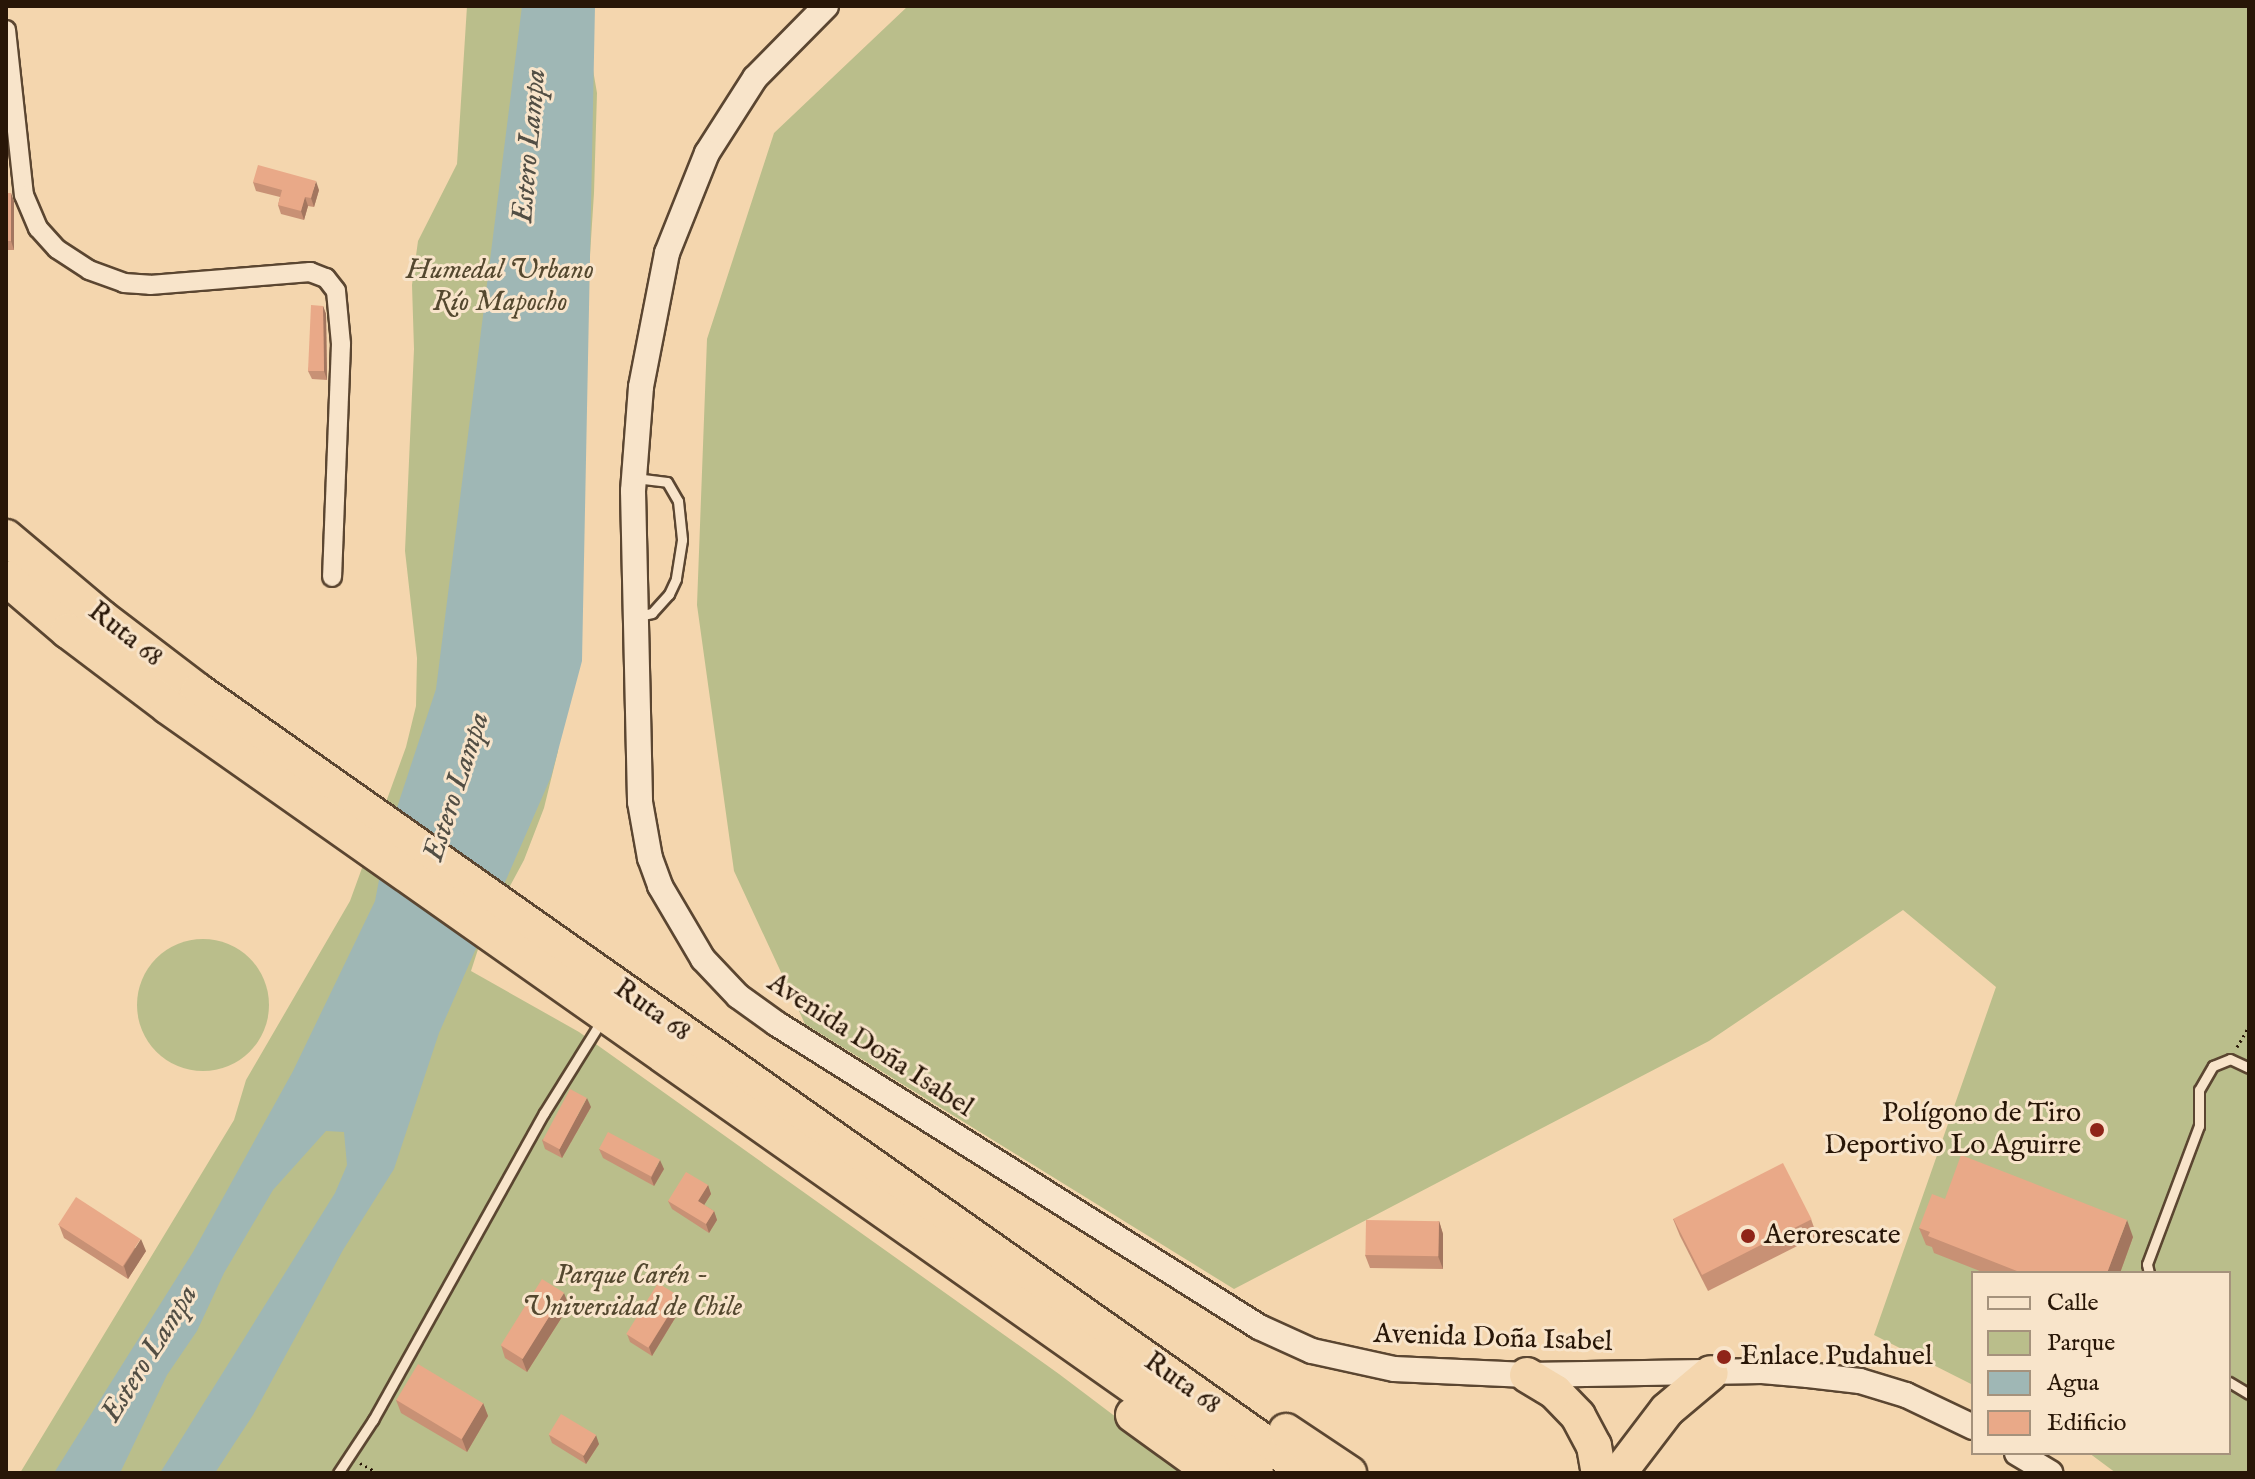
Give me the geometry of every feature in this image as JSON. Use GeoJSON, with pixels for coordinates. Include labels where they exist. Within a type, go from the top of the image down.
{"type":"FeatureCollection","features":[{"type":"Feature","properties":{"kind":"highway","name":"Ruta 68"},"geometry":{"type":"LineString","coordinates":[[6,537],[333,805]]}},
{"type":"Feature","properties":{"kind":"highway","name":"Ruta 68"},"geometry":{"type":"LineString","coordinates":[[6,578],[117,669],[333,805],[502,925],[1082,1312],[1308,1473]]}},
{"type":"Feature","properties":{"kind":"highway","name":"Ruta 68"},"geometry":{"type":"LineString","coordinates":[[502,925],[605,1014],[1256,1473]]}},
{"type":"Feature","properties":{"kind":"highway"},"geometry":{"type":"LineString","coordinates":[[890,1213],[1030,1339],[1213,1473]]}},
{"type":"Feature","properties":{"kind":"highway"},"geometry":{"type":"LineString","coordinates":[[1082,1312],[1200,1377],[1349,1473]]}},
{"type":"Feature","properties":{"kind":"highway"},"geometry":{"type":"LineString","coordinates":[[1619,1473],[1667,1410],[1711,1373]]}},
{"type":"Feature","properties":{"kind":"highway"},"geometry":{"type":"LineString","coordinates":[[1527,1375],[1555,1392],[1578,1416],[1594,1446],[1599,1473]]}},
{"type":"Feature","properties":{"kind":"street","name":"Avenida Doña Isabel"},"geometry":{"type":"LineString","coordinates":[[826,6],[755,78],[721,127],[694,179],[658,291],[641,387],[633,478],[640,802],[650,858],[660,886],[686,936],[738,996],[1046,1194],[1285,1340],[1366,1365],[1527,1375],[1762,1371],[1860,1381],[1906,1395],[1971,1426]]}},
{"type":"Feature","properties":{"kind":"street"},"geometry":{"type":"LineString","coordinates":[[6,30],[24,195],[38,228],[57,249],[89,270],[124,283],[150,285],[310,272],[326,278],[336,291],[341,344],[332,577]]}},
{"type":"Feature","properties":{"kind":"street"},"geometry":{"type":"LineString","coordinates":[[2013,1455],[2028,1473]]}},
{"type":"Feature","properties":{"kind":"street"},"geometry":{"type":"LineString","coordinates":[[2020,1455],[2050,1473]]}},
{"type":"Feature","properties":{"kind":"lane"},"geometry":{"type":"LineString","coordinates":[[633,478],[667,482],[678,501],[682,540],[676,579],[669,594],[652,613],[636,617]]}},
{"type":"Feature","properties":{"kind":"lane"},"geometry":{"type":"LineString","coordinates":[[338,1473],[350,1457],[544,1113],[605,1014]]}},
{"type":"Feature","properties":{"kind":"lane"},"geometry":{"type":"LineString","coordinates":[[2149,1271],[2147,1264],[2199,1126],[2199,1090],[2213,1066],[2230,1059],[2249,1068]]}},
{"type":"Feature","properties":{"kind":"lane"},"geometry":{"type":"LineString","coordinates":[[2231,1383],[2249,1394]]}},
{"type":"Feature","properties":{"kind":"path"},"geometry":{"type":"LineString","coordinates":[[2230,1059],[2249,1026]]}},
{"type":"Feature","properties":{"kind":"path"},"geometry":{"type":"LineString","coordinates":[[350,1457],[378,1473]]}},
{"type":"Feature","properties":{"kind":"green space","name":"Parque Carén - Universidad de Chile"},"geometry":{"type":"Polygon","coordinates":[[[467,6],[592,6],[587,35],[597,93],[594,193],[558,751],[544,808],[524,860],[481,940],[471,971],[579,1032],[1059,1374],[1190,1473],[20,1473],[234,1120],[246,1080],[350,901],[406,747],[416,706],[417,658],[405,551],[414,349],[412,285],[418,241],[457,164],[467,6]]]}},
{"type":"Feature","properties":{"kind":"green space"},"geometry":{"type":"Polygon","coordinates":[[[908,6],[2249,6],[2249,1473],[2116,1473],[2092,1455],[2231,1455],[2231,1271],[1971,1271],[1971,1384],[1874,1335],[1996,987],[1903,910],[1709,1041],[1234,1289],[805,1024],[734,871],[697,605],[707,339],[774,133],[908,6]]]}},
{"type":"Feature","properties":{"kind":"green space"},"geometry":{"type":"Polygon","coordinates":[[[203,939],[228,944],[249,959],[264,980],[269,1005],[264,1030],[249,1051],[228,1066],[203,1071],[178,1066],[157,1051],[142,1030],[137,1005],[142,980],[157,959],[178,944],[203,939]]]}},
{"type":"Feature","properties":{"kind":"water","name":"Humedal Urbano Río Mapocho"},"geometry":{"type":"Polygon","coordinates":[[[522,6],[595,6],[582,661],[551,777],[439,1033],[394,1169],[343,1250],[253,1415],[215,1473],[160,1473],[335,1193],[347,1165],[344,1132],[326,1131],[273,1190],[224,1273],[197,1331],[167,1375],[120,1473],[54,1473],[193,1252],[293,1071],[375,901],[387,838],[436,689],[522,6]]]}},
{"type":"Feature","properties":{"kind":"building"},"geometry":{"type":"Polygon","coordinates":[[[258,165],[316,181],[311,198],[305,197],[301,211],[278,205],[282,190],[253,182],[258,165]]]}},
{"type":"Feature","properties":{"kind":"building"},"geometry":{"type":"Polygon","coordinates":[[[6,193],[11,193],[11,241],[6,241],[6,193]]]}},
{"type":"Feature","properties":{"kind":"building"},"geometry":{"type":"Polygon","coordinates":[[[311,305],[323,306],[324,371],[308,371],[311,305]]]}},
{"type":"Feature","properties":{"kind":"building"},"geometry":{"type":"Polygon","coordinates":[[[570,1089],[587,1098],[560,1149],[543,1140],[570,1089]]]}},
{"type":"Feature","properties":{"kind":"building"},"geometry":{"type":"Polygon","coordinates":[[[608,1132],[660,1160],[651,1176],[599,1149],[608,1132]]]}},
{"type":"Feature","properties":{"kind":"building"},"geometry":{"type":"Polygon","coordinates":[[[1961,1155],[2127,1220],[2108,1271],[2017,1271],[1928,1236],[1930,1232],[1919,1228],[1932,1194],[1945,1199],[1961,1155]]]}},
{"type":"Feature","properties":{"kind":"building","name":"Aerorescate"},"geometry":{"type":"Polygon","coordinates":[[[1783,1163],[1812,1219],[1702,1275],[1673,1219],[1783,1163]]]}},
{"type":"Feature","properties":{"kind":"building"},"geometry":{"type":"Polygon","coordinates":[[[686,1172],[708,1185],[698,1201],[714,1211],[706,1224],[668,1201],[686,1172]]]}},
{"type":"Feature","properties":{"kind":"building"},"geometry":{"type":"Polygon","coordinates":[[[76,1197],[141,1239],[123,1267],[58,1225],[76,1197]]]}},
{"type":"Feature","properties":{"kind":"building"},"geometry":{"type":"Polygon","coordinates":[[[1366,1220],[1439,1221],[1438,1256],[1365,1255],[1366,1220]]]}},
{"type":"Feature","properties":{"kind":"building"},"geometry":{"type":"Polygon","coordinates":[[[542,1279],[564,1293],[523,1359],[501,1345],[542,1279]]]}},
{"type":"Feature","properties":{"kind":"building"},"geometry":{"type":"Polygon","coordinates":[[[658,1283],[680,1297],[648,1348],[626,1334],[658,1283]]]}},
{"type":"Feature","properties":{"kind":"building"},"geometry":{"type":"Polygon","coordinates":[[[418,1364],[483,1403],[462,1439],[396,1400],[418,1364]]]}},
{"type":"Feature","properties":{"kind":"building"},"geometry":{"type":"Polygon","coordinates":[[[561,1414],[596,1435],[584,1456],[549,1435],[561,1414]]]}},
{"type":"Feature","properties":{"kind":"place","name":"Polígono de Tiro Deportivo Lo Aguirre"},"geometry":{"type":"Point","coordinates":[2097,1130]}},
{"type":"Feature","properties":{"kind":"place","name":"Aerorescate"},"geometry":{"type":"Point","coordinates":[1748,1236]}},
{"type":"Feature","properties":{"kind":"place","name":"Enlace Pudahuel"},"geometry":{"type":"Point","coordinates":[1724,1357]}},
{"type":"Feature","properties":{"kind":"water label","name":"Estero Lampa"},"geometry":{"type":"Point","coordinates":[530,146]}},
{"type":"Feature","properties":{"kind":"water label","name":"Estero Lampa"},"geometry":{"type":"Point","coordinates":[457,787]}},
{"type":"Feature","properties":{"kind":"water label","name":"Estero Lampa"},"geometry":{"type":"Point","coordinates":[150,1354]}}]}
